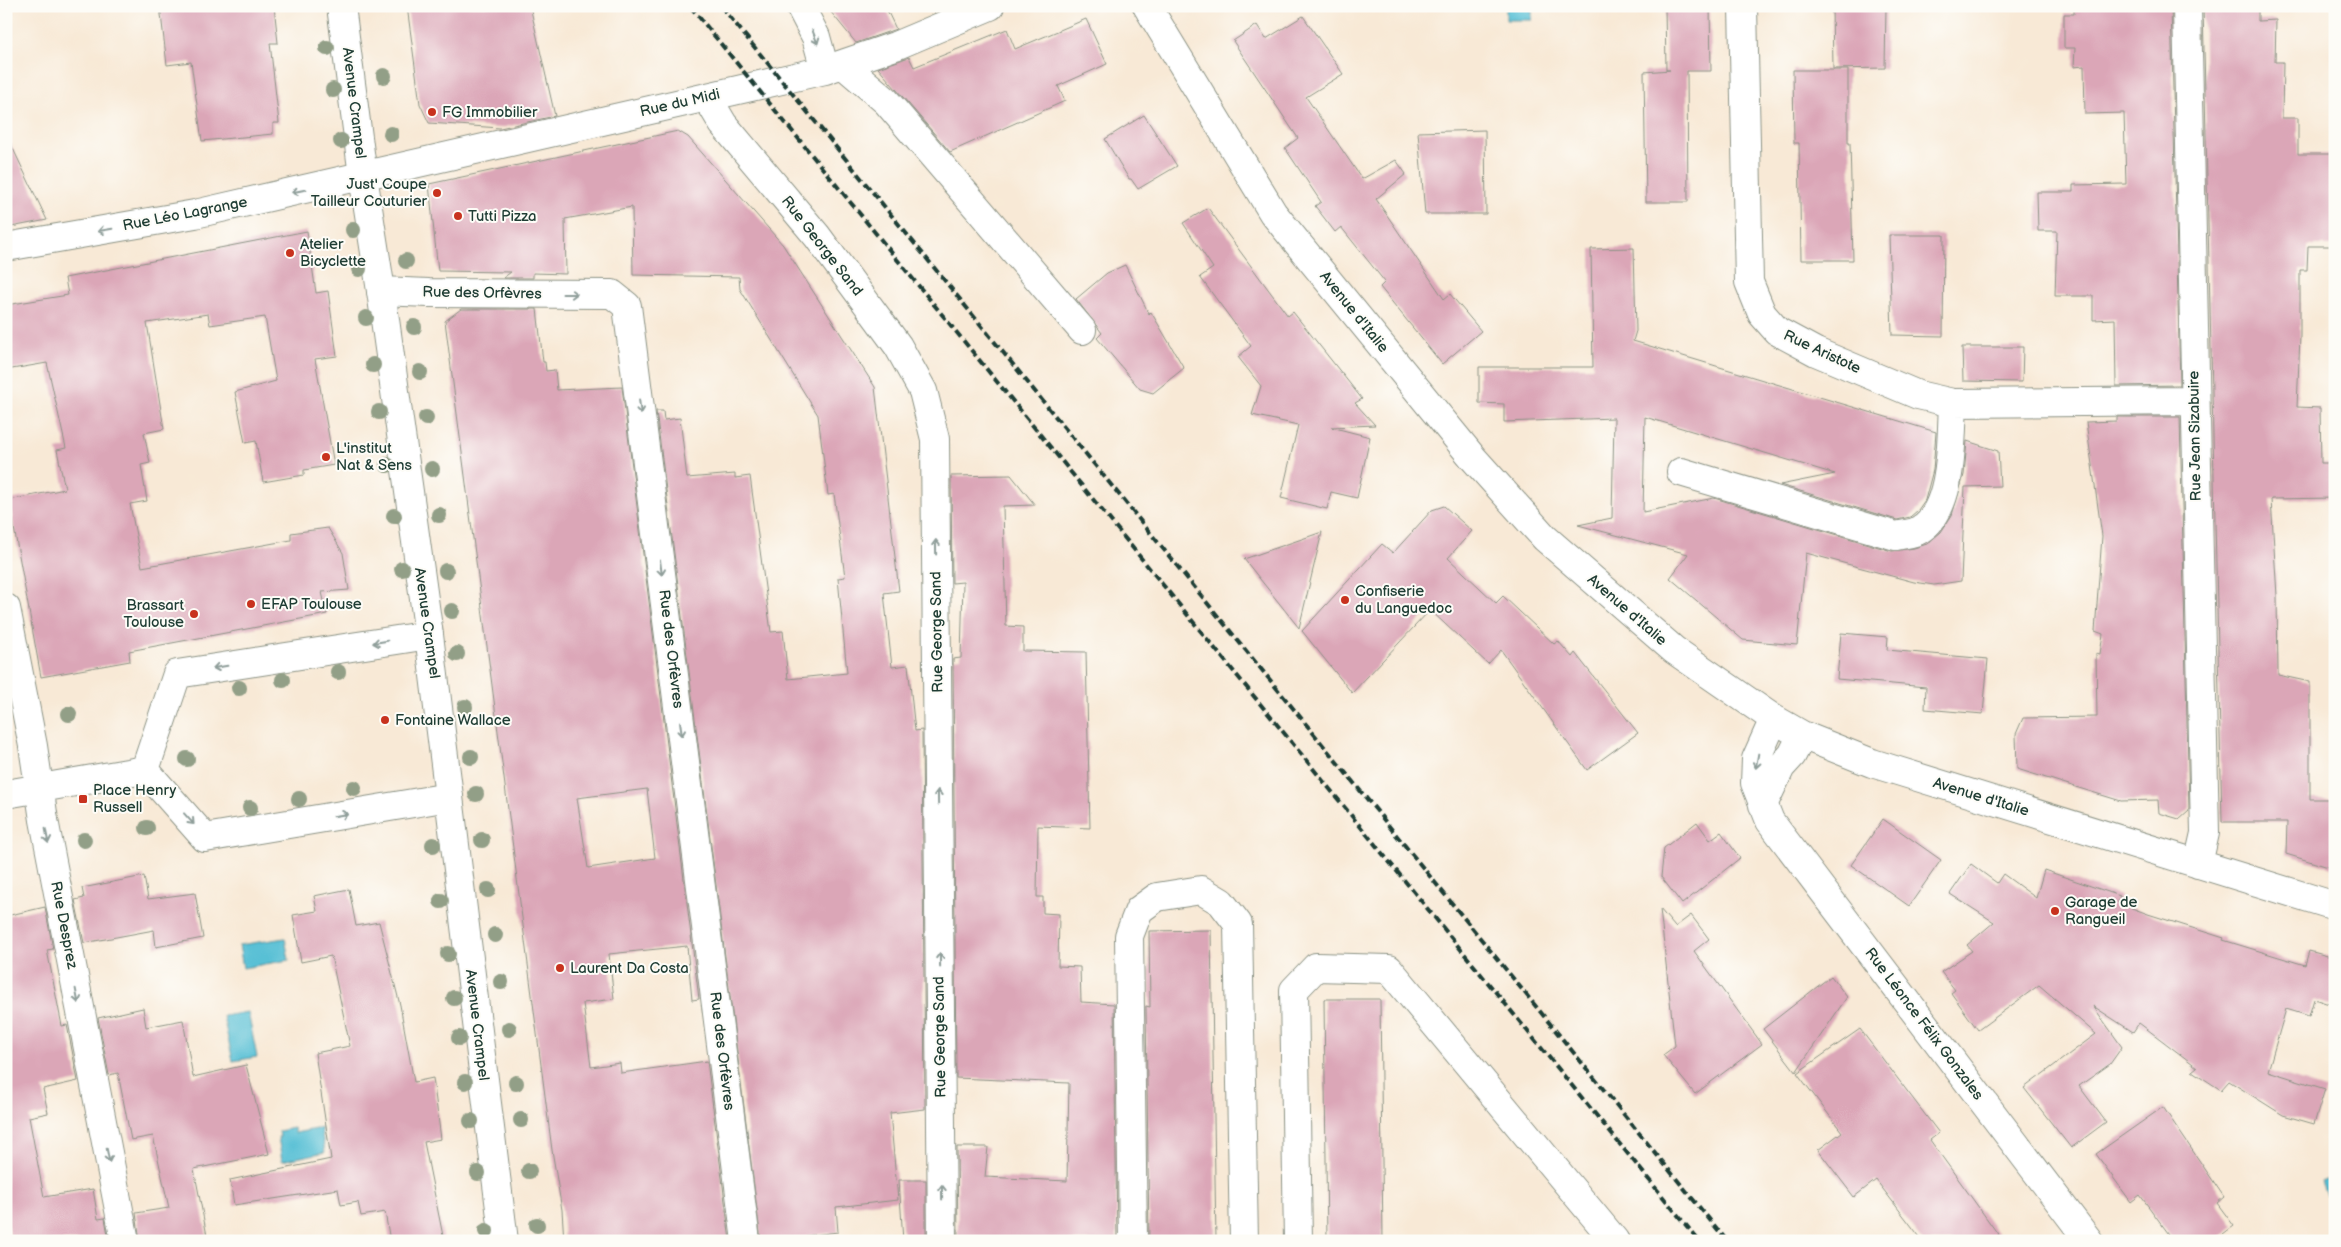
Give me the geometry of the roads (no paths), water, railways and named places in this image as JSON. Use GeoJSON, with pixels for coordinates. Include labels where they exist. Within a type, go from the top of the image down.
{"type":"FeatureCollection","features":[{"type":"Feature","properties":{"kind":"street","name":"Avenue Crampel"},"geometry":{"type":"LineString","coordinates":[[342,6],[363,176],[381,291],[428,635],[504,1241]]}},
{"type":"Feature","properties":{"kind":"street"},"geometry":{"type":"LineString","coordinates":[[800,6],[834,67],[886,101],[1082,330]]}},
{"type":"Feature","properties":{"kind":"street","name":"Rue du Midi"},"geometry":{"type":"LineString","coordinates":[[363,176],[420,161],[834,67],[895,46],[990,6]]}},
{"type":"Feature","properties":{"kind":"street","name":"Avenue d'Italie"},"geometry":{"type":"LineString","coordinates":[[1147,6],[1273,213],[1473,458],[1545,538],[1674,650],[1802,735],[1872,763],[2335,906]]}},
{"type":"Feature","properties":{"kind":"street","name":"Rue Aristote"},"geometry":{"type":"LineString","coordinates":[[1743,6],[1749,282],[1762,314],[1777,331],[1816,352],[1918,395],[1953,403],[2194,401]]}},
{"type":"Feature","properties":{"kind":"street","name":"Rue Jean Sizabuire"},"geometry":{"type":"LineString","coordinates":[[2187,6],[2194,401],[2205,833],[2198,864]]}},
{"type":"Feature","properties":{"kind":"street","name":"Rue George Sand"},"geometry":{"type":"LineString","coordinates":[[707,97],[723,124],[817,236],[898,346],[923,391],[935,439],[942,1241]]}},
{"type":"Feature","properties":{"kind":"street","name":"Rue Léo Lagrange"},"geometry":{"type":"LineString","coordinates":[[6,247],[195,214],[363,176]]}},
{"type":"Feature","properties":{"kind":"street","name":"Rue des Orfèvres"},"geometry":{"type":"LineString","coordinates":[[381,291],[612,294],[627,306],[746,1241]]}},
{"type":"Feature","properties":{"kind":"street"},"geometry":{"type":"LineString","coordinates":[[1681,472],[1896,536],[1919,530],[1937,512],[1949,477],[1953,403]]}},
{"type":"Feature","properties":{"kind":"street","name":"Rue Desprez"},"geometry":{"type":"LineString","coordinates":[[6,608],[124,1241]]}},
{"type":"Feature","properties":{"kind":"street"},"geometry":{"type":"LineString","coordinates":[[145,770],[177,674],[428,635]]}},
{"type":"Feature","properties":{"kind":"street","name":"Rue Léonce Félix Gonzales"},"geometry":{"type":"LineString","coordinates":[[1774,718],[1756,759],[1755,783],[1770,821],[2089,1241]]}},
{"type":"Feature","properties":{"kind":"street"},"geometry":{"type":"LineString","coordinates":[[1763,805],[1781,767],[1792,755],[1802,735]]}},
{"type":"Feature","properties":{"kind":"street"},"geometry":{"type":"LineString","coordinates":[[6,794],[145,770]]}},
{"type":"Feature","properties":{"kind":"street"},"geometry":{"type":"LineString","coordinates":[[145,770],[206,838],[449,797]]}},
{"type":"Feature","properties":{"kind":"street"},"geometry":{"type":"LineString","coordinates":[[1133,1241],[1129,936],[1139,910],[1157,897],[1200,890],[1221,902],[1238,924],[1244,1241]]}},
{"type":"Feature","properties":{"kind":"street"},"geometry":{"type":"LineString","coordinates":[[1298,1241],[1294,990],[1316,967],[1389,969],[1615,1241]]}},
{"type":"Feature","properties":{"kind":"water"},"geometry":{"type":"Polygon","coordinates":[[[1506,6],[1532,6],[1532,20],[1506,20],[1506,6]]]}},
{"type":"Feature","properties":{"kind":"water"},"geometry":{"type":"Polygon","coordinates":[[[285,938],[289,960],[243,968],[239,945],[285,938]]]}},
{"type":"Feature","properties":{"kind":"water"},"geometry":{"type":"Polygon","coordinates":[[[248,1012],[257,1057],[233,1061],[223,1016],[248,1012]]]}},
{"type":"Feature","properties":{"kind":"water"},"geometry":{"type":"Polygon","coordinates":[[[294,1128],[295,1133],[321,1128],[325,1152],[282,1161],[278,1137],[280,1137],[279,1131],[294,1128]]]}},
{"type":"Feature","properties":{"kind":"water"},"geometry":{"type":"Polygon","coordinates":[[[2335,1176],[2335,1207],[2331,1209],[2321,1182],[2335,1176]]]}},
{"type":"Feature","properties":{"kind":"railway"},"geometry":{"type":"LineString","coordinates":[[690,6],[1699,1241]]}},
{"type":"Feature","properties":{"kind":"railway"},"geometry":{"type":"LineString","coordinates":[[721,6],[1727,1241]]}},
{"type":"Feature","properties":{"kind":"place","name":"FG Immobilier"},"geometry":{"type":"Point","coordinates":[432,112]}},
{"type":"Feature","properties":{"kind":"place","name":"Just' Coupe Tailleur Couturier"},"geometry":{"type":"Point","coordinates":[437,193]}},
{"type":"Feature","properties":{"kind":"place","name":"Tutti Pizza"},"geometry":{"type":"Point","coordinates":[458,216]}},
{"type":"Feature","properties":{"kind":"place","name":"Atelier Bicyclette"},"geometry":{"type":"Point","coordinates":[290,253]}},
{"type":"Feature","properties":{"kind":"place","name":"L'institut Nat & Sens"},"geometry":{"type":"Point","coordinates":[326,457]}},
{"type":"Feature","properties":{"kind":"place","name":"Confiserie du Languedoc"},"geometry":{"type":"Point","coordinates":[1345,600]}},
{"type":"Feature","properties":{"kind":"place","name":"EFAP Toulouse"},"geometry":{"type":"Point","coordinates":[251,604]}},
{"type":"Feature","properties":{"kind":"place","name":"Brassart Toulouse"},"geometry":{"type":"Point","coordinates":[194,614]}},
{"type":"Feature","properties":{"kind":"place","name":"Fontaine Wallace"},"geometry":{"type":"Point","coordinates":[385,720]}},
{"type":"Feature","properties":{"kind":"place","name":"Place Henry Russell"},"geometry":{"type":"Point","coordinates":[83,799]}},
{"type":"Feature","properties":{"kind":"place","name":"Garage de Rangueil"},"geometry":{"type":"Point","coordinates":[2055,911]}},
{"type":"Feature","properties":{"kind":"place","name":"Laurent Da Costa"},"geometry":{"type":"Point","coordinates":[560,968]}}]}
